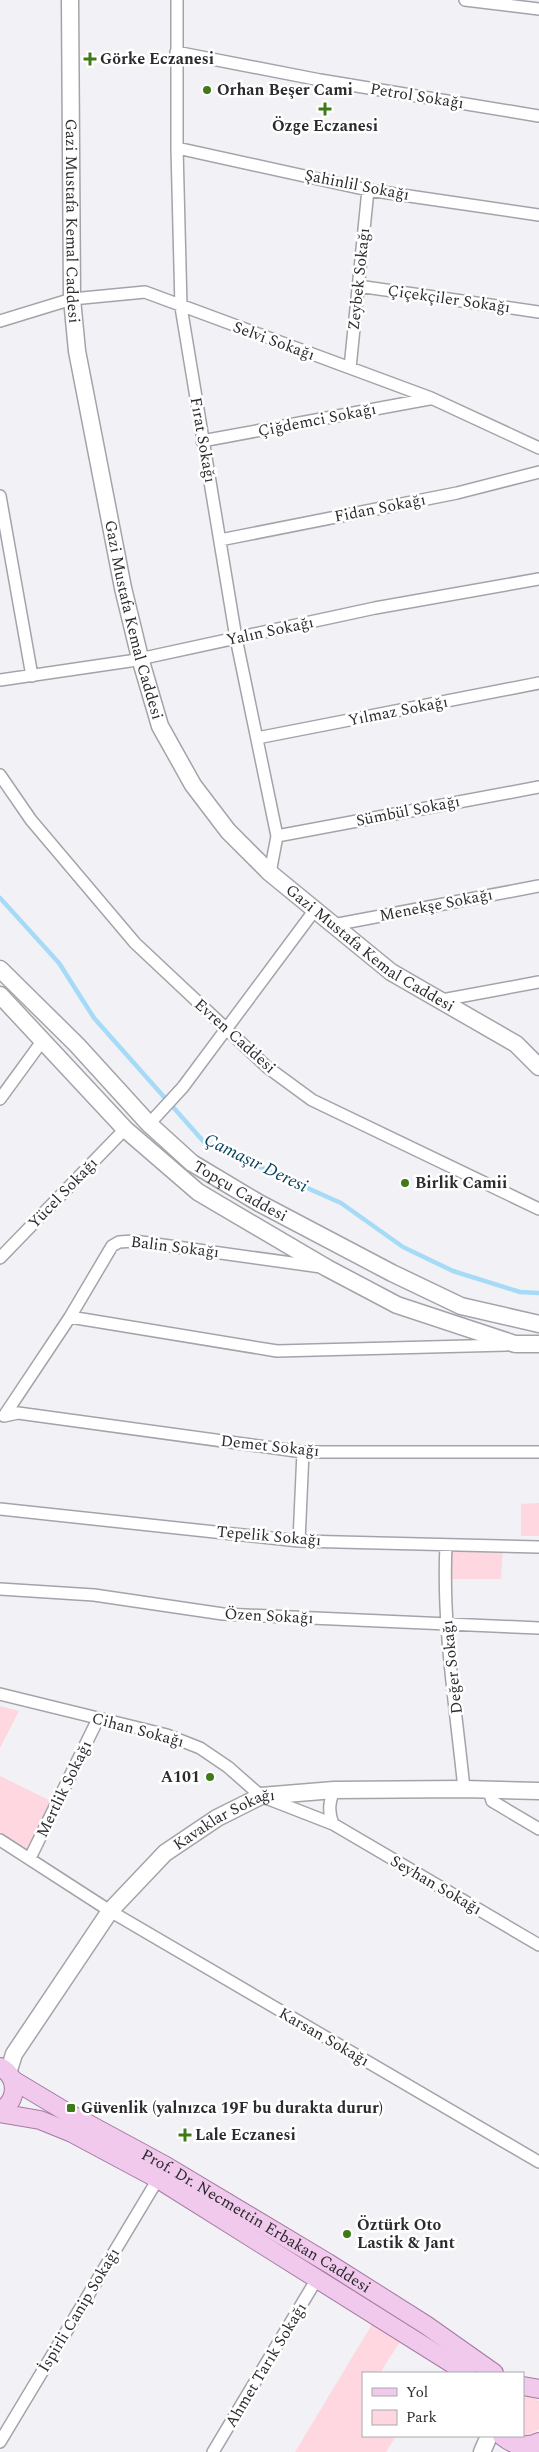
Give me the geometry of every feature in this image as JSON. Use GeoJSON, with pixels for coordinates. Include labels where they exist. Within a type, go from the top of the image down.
{"type":"FeatureCollection","features":[{"type":"Feature","properties":{"kind":"main road","name":"Prof. Dr. Necmettin Erbakan Caddesi"},"geometry":{"type":"LineString","coordinates":[[0,2112],[12,2101],[14,2094],[7,2067]]}},
{"type":"Feature","properties":{"kind":"main road","name":"Prof. Dr. Necmettin Erbakan Caddesi"},"geometry":{"type":"LineString","coordinates":[[7,2067],[72,2115],[166,2166],[328,2263],[426,2325],[493,2372]]}},
{"type":"Feature","properties":{"kind":"main road","name":"Prof. Dr. Necmettin Erbakan Caddesi"},"geometry":{"type":"LineString","coordinates":[[0,2112],[40,2120],[72,2133],[158,2179],[465,2372]]}},
{"type":"Feature","properties":{"kind":"main road"},"geometry":{"type":"LineString","coordinates":[[515,2446],[528,2446],[539,2442]]}},
{"type":"Feature","properties":{"kind":"street","name":"Gazi Mustafa Kemal Caddesi"},"geometry":{"type":"LineString","coordinates":[[70,0],[72,299],[77,350],[123,588],[140,658],[160,726],[192,785],[228,831],[270,873],[314,911],[391,972],[516,1044],[539,1067]]}},
{"type":"Feature","properties":{"kind":"street","name":"Fırat Sokağı"},"geometry":{"type":"LineString","coordinates":[[177,0],[177,148],[181,307],[236,638],[277,836],[270,873]]}},
{"type":"Feature","properties":{"kind":"street"},"geometry":{"type":"LineString","coordinates":[[466,0],[539,9]]}},
{"type":"Feature","properties":{"kind":"street","name":"Petrol Sokağı"},"geometry":{"type":"LineString","coordinates":[[176,52],[320,80],[539,116]]}},
{"type":"Feature","properties":{"kind":"street","name":"Şahinlil Sokağı"},"geometry":{"type":"LineString","coordinates":[[177,148],[368,190],[539,215]]}},
{"type":"Feature","properties":{"kind":"street","name":"Zeybek Sokağı"},"geometry":{"type":"LineString","coordinates":[[350,368],[368,190]]}},
{"type":"Feature","properties":{"kind":"street","name":"Çiçekçiler Sokağı"},"geometry":{"type":"LineString","coordinates":[[358,286],[539,312]]}},
{"type":"Feature","properties":{"kind":"street","name":"Selvi Sokağı"},"geometry":{"type":"LineString","coordinates":[[0,321],[72,299],[145,292],[181,307],[431,398],[539,448]]}},
{"type":"Feature","properties":{"kind":"street","name":"Çiğdemci Sokağı"},"geometry":{"type":"LineString","coordinates":[[202,441],[431,398]]}},
{"type":"Feature","properties":{"kind":"street","name":"Fidan Sokağı"},"geometry":{"type":"LineString","coordinates":[[220,540],[457,493],[539,472]]}},
{"type":"Feature","properties":{"kind":"street"},"geometry":{"type":"LineString","coordinates":[[0,496],[32,676]]}},
{"type":"Feature","properties":{"kind":"street","name":"Yalın Sokağı"},"geometry":{"type":"LineString","coordinates":[[0,680],[140,658],[375,608],[539,579]]}},
{"type":"Feature","properties":{"kind":"street","name":"Yılmaz Sokağı"},"geometry":{"type":"LineString","coordinates":[[257,738],[539,683]]}},
{"type":"Feature","properties":{"kind":"street","name":"Evren Caddesi"},"geometry":{"type":"LineString","coordinates":[[0,775],[31,820],[135,943],[267,1067],[312,1100],[539,1209]]}},
{"type":"Feature","properties":{"kind":"street","name":"Sümbül Sokağı"},"geometry":{"type":"LineString","coordinates":[[277,836],[539,787]]}},
{"type":"Feature","properties":{"kind":"street","name":"Menekşe Sokağı"},"geometry":{"type":"LineString","coordinates":[[333,925],[539,886]]}},
{"type":"Feature","properties":{"kind":"street"},"geometry":{"type":"LineString","coordinates":[[152,1120],[183,1087],[314,911]]}},
{"type":"Feature","properties":{"kind":"street","name":"Topçu Caddesi"},"geometry":{"type":"LineString","coordinates":[[0,968],[152,1120],[192,1163],[259,1203],[392,1273],[461,1306],[539,1324]]}},
{"type":"Feature","properties":{"kind":"street"},"geometry":{"type":"LineString","coordinates":[[442,1000],[539,982]]}},
{"type":"Feature","properties":{"kind":"street","name":"Topçu Caddesi"},"geometry":{"type":"LineString","coordinates":[[0,995],[126,1129],[198,1192],[327,1268],[397,1305],[515,1344],[539,1344]]}},
{"type":"Feature","properties":{"kind":"street"},"geometry":{"type":"LineString","coordinates":[[0,1099],[43,1040]]}},
{"type":"Feature","properties":{"kind":"street","name":"Yücel Sokağı"},"geometry":{"type":"LineString","coordinates":[[0,1258],[126,1129]]}},
{"type":"Feature","properties":{"kind":"street","name":"Balin Sokağı"},"geometry":{"type":"LineString","coordinates":[[2,1419],[70,1317],[112,1246],[125,1240],[327,1268]]}},
{"type":"Feature","properties":{"kind":"street"},"geometry":{"type":"LineString","coordinates":[[70,1317],[277,1351],[515,1344]]}},
{"type":"Feature","properties":{"kind":"street","name":"Demet Sokağı"},"geometry":{"type":"LineString","coordinates":[[2,1419],[18,1413],[303,1452],[539,1452]]}},
{"type":"Feature","properties":{"kind":"street"},"geometry":{"type":"LineString","coordinates":[[299,1540],[303,1452]]}},
{"type":"Feature","properties":{"kind":"street","name":"Tepelik Sokağı"},"geometry":{"type":"LineString","coordinates":[[0,1509],[299,1540],[539,1547]]}},
{"type":"Feature","properties":{"kind":"street","name":"Değer Sokağı"},"geometry":{"type":"LineString","coordinates":[[446,1545],[444,1579],[447,1623],[464,1789]]}},
{"type":"Feature","properties":{"kind":"street","name":"Özen Sokağı"},"geometry":{"type":"LineString","coordinates":[[0,1588],[94,1595],[223,1614],[539,1628]]}},
{"type":"Feature","properties":{"kind":"street","name":"Cihan Sokağı"},"geometry":{"type":"LineString","coordinates":[[0,1694],[167,1734],[200,1748],[228,1767],[261,1796]]}},
{"type":"Feature","properties":{"kind":"street","name":"Mertlik Sokağı"},"geometry":{"type":"LineString","coordinates":[[30,1858],[98,1719]]}},
{"type":"Feature","properties":{"kind":"street","name":"Kavaklar Sokağı"},"geometry":{"type":"LineString","coordinates":[[7,2067],[110,1911],[165,1853],[217,1818],[261,1796],[334,1790],[464,1789],[539,1792]]}},
{"type":"Feature","properties":{"kind":"street"},"geometry":{"type":"LineString","coordinates":[[333,1824],[329,1815],[329,1804],[334,1790]]}},
{"type":"Feature","properties":{"kind":"street"},"geometry":{"type":"LineString","coordinates":[[489,1790],[492,1801],[539,1828]]}},
{"type":"Feature","properties":{"kind":"street","name":"Seyhan Sokağı"},"geometry":{"type":"LineString","coordinates":[[261,1796],[333,1824],[539,1945]]}},
{"type":"Feature","properties":{"kind":"street","name":"Karsan Sokağı"},"geometry":{"type":"LineString","coordinates":[[0,1840],[110,1911],[539,2162]]}},
{"type":"Feature","properties":{"kind":"street","name":"İspirli Canip Sokağı"},"geometry":{"type":"LineString","coordinates":[[0,2442],[158,2179]]}},
{"type":"Feature","properties":{"kind":"street","name":"Ahmet Tarık Sokağı"},"geometry":{"type":"LineString","coordinates":[[213,2452],[318,2278]]}},
{"type":"Feature","properties":{"kind":"street"},"geometry":{"type":"LineString","coordinates":[[482,2452],[489,2437]]}},
{"type":"Feature","properties":{"kind":"green space"},"geometry":{"type":"Polygon","coordinates":[[[539,1503],[539,1536],[521,1536],[521,1504],[539,1503]]]}},
{"type":"Feature","properties":{"kind":"green space"},"geometry":{"type":"Polygon","coordinates":[[[446,1545],[503,1547],[501,1579],[445,1579],[446,1545]]]}},
{"type":"Feature","properties":{"kind":"green space"},"geometry":{"type":"Polygon","coordinates":[[[0,1706],[19,1711],[0,1748],[0,1706]]]}},
{"type":"Feature","properties":{"kind":"green space"},"geometry":{"type":"Polygon","coordinates":[[[0,1776],[51,1801],[28,1849],[0,1832],[0,1776]]]}},
{"type":"Feature","properties":{"kind":"green space"},"geometry":{"type":"Polygon","coordinates":[[[374,2321],[401,2340],[381,2372],[362,2372],[362,2437],[395,2437],[386,2452],[295,2452],[374,2321]]]}},
{"type":"Feature","properties":{"kind":"green space"},"geometry":{"type":"Polygon","coordinates":[[[524,2395],[530,2395],[539,2401],[539,2429],[529,2435],[524,2435],[524,2395]]]}},
{"type":"Feature","properties":{"kind":"waterway","name":"Çamaşır Deresi"},"geometry":{"type":"LineString","coordinates":[[0,898],[59,963],[94,1018],[204,1142],[341,1203],[403,1247],[453,1271],[520,1292],[539,1293]]}},
{"type":"Feature","properties":{"kind":"place","name":"Görke Eczanesi"},"geometry":{"type":"Point","coordinates":[90,59]}},
{"type":"Feature","properties":{"kind":"place","name":"Orhan Beşer Cami"},"geometry":{"type":"Point","coordinates":[207,90]}},
{"type":"Feature","properties":{"kind":"place","name":"Özge Eczanesi"},"geometry":{"type":"Point","coordinates":[325,109]}},
{"type":"Feature","properties":{"kind":"place","name":"Birlik Camii"},"geometry":{"type":"Point","coordinates":[405,1183]}},
{"type":"Feature","properties":{"kind":"place","name":"A101"},"geometry":{"type":"Point","coordinates":[210,1777]}},
{"type":"Feature","properties":{"kind":"place","name":"Güvenlik (yalnızca 19F bu durakta durur)"},"geometry":{"type":"Point","coordinates":[71,2108]}},
{"type":"Feature","properties":{"kind":"place","name":"Lale Eczanesi"},"geometry":{"type":"Point","coordinates":[185,2135]}},
{"type":"Feature","properties":{"kind":"place","name":"Öztürk Oto Lastik & Jant"},"geometry":{"type":"Point","coordinates":[347,2234]}}]}
